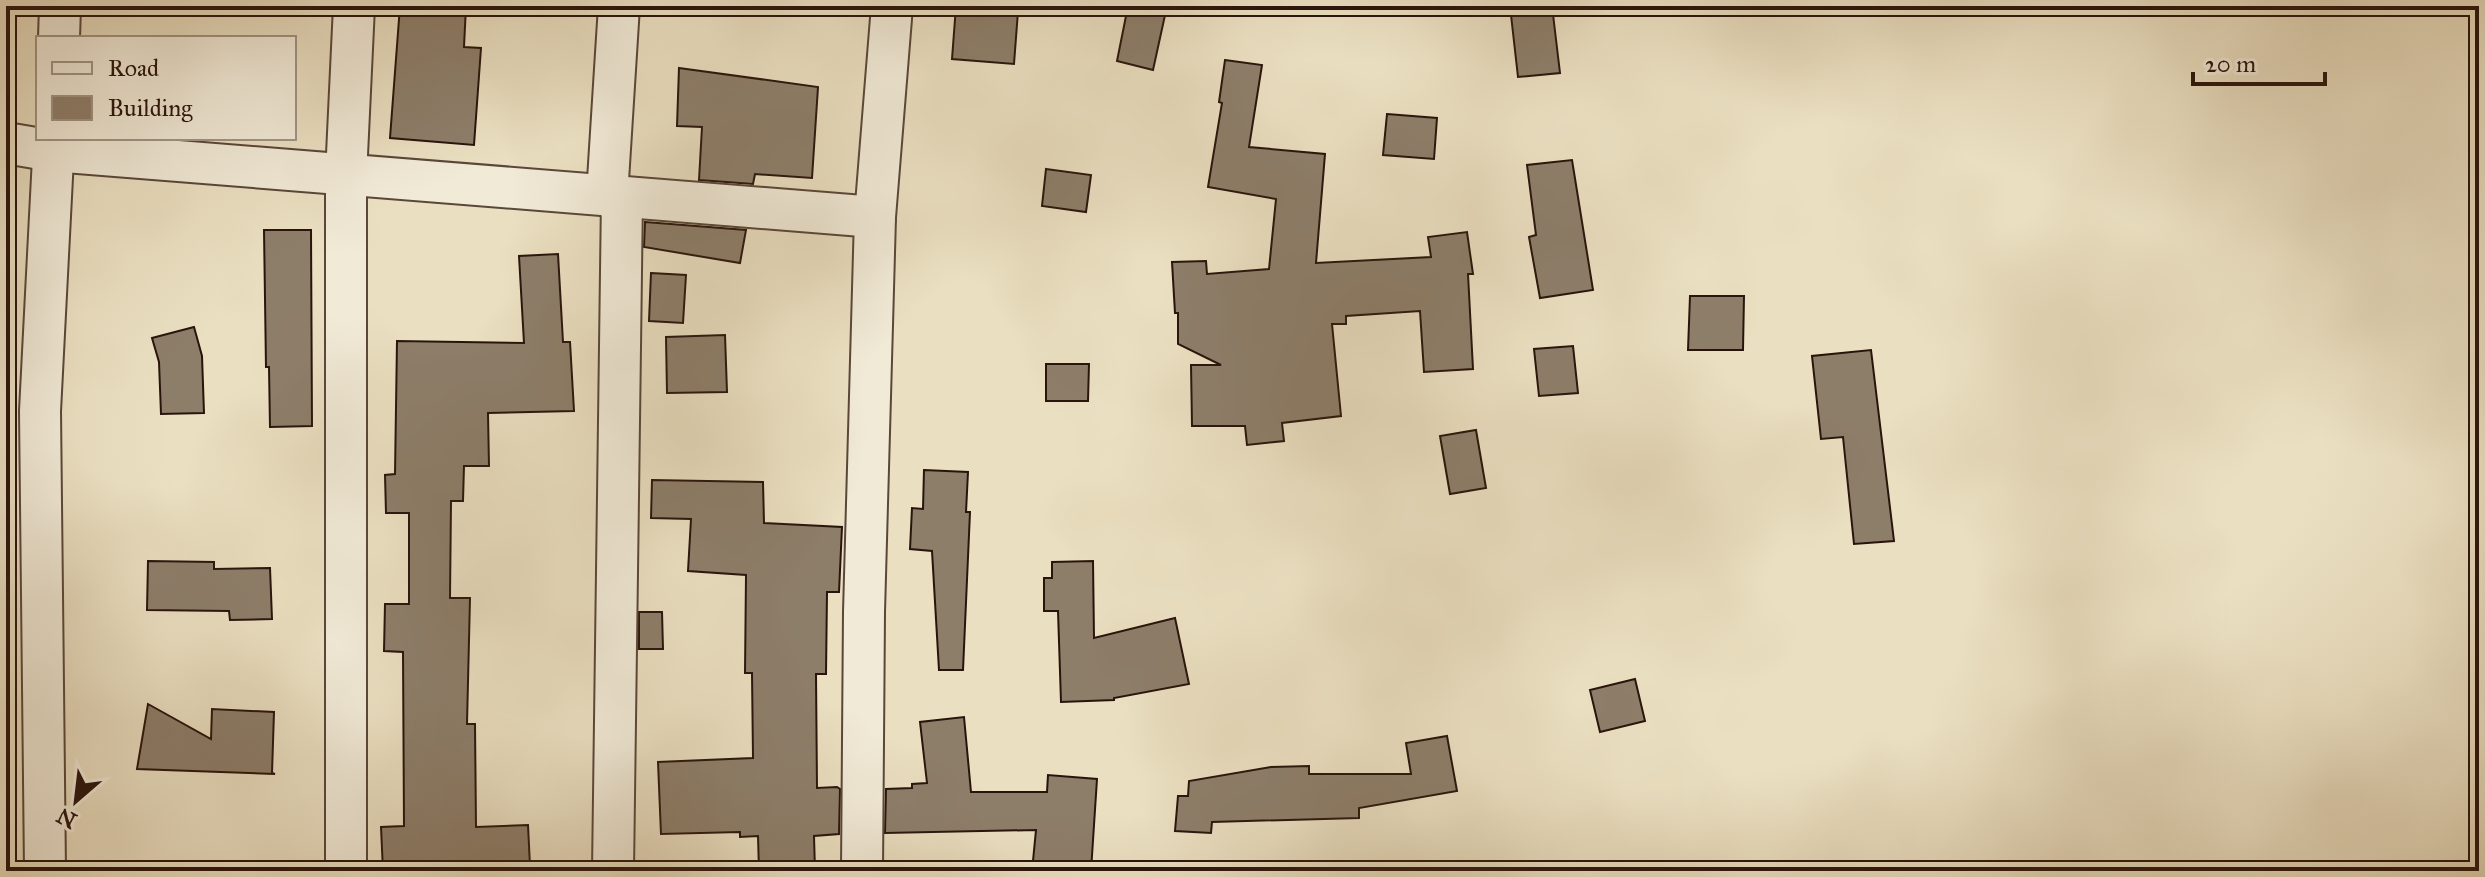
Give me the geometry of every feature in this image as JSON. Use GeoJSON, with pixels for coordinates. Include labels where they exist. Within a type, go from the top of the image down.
{"type":"FeatureCollection","features":[{"type":"Feature","properties":{"kind":"street"},"geometry":{"type":"LineString","coordinates":[[59,36],[60,6]]}},
{"type":"Feature","properties":{"kind":"street"},"geometry":{"type":"LineString","coordinates":[[346,871],[346,176],[354,6]]}},
{"type":"Feature","properties":{"kind":"street"},"geometry":{"type":"LineString","coordinates":[[613,871],[614,196],[619,6]]}},
{"type":"Feature","properties":{"kind":"street"},"geometry":{"type":"LineString","coordinates":[[862,871],[864,612],[875,217],[892,6]]}},
{"type":"Feature","properties":{"kind":"street"},"geometry":{"type":"LineString","coordinates":[[6,143],[54,145],[346,176],[875,217]]}},
{"type":"Feature","properties":{"kind":"street"},"geometry":{"type":"LineString","coordinates":[[45,871],[40,411],[54,145]]}},
{"type":"Feature","properties":{"kind":"building"},"geometry":{"type":"Polygon","coordinates":[[[400,6],[466,6],[464,47],[481,48],[474,145],[390,138],[400,6]]]}},
{"type":"Feature","properties":{"kind":"building"},"geometry":{"type":"Polygon","coordinates":[[[956,6],[1018,11],[1014,64],[952,59],[956,6]]]}},
{"type":"Feature","properties":{"kind":"building"},"geometry":{"type":"Polygon","coordinates":[[[1128,6],[1167,6],[1153,70],[1117,61],[1128,6]]]}},
{"type":"Feature","properties":{"kind":"building"},"geometry":{"type":"Polygon","coordinates":[[[1510,6],[1552,6],[1560,73],[1518,77],[1510,6]]]}},
{"type":"Feature","properties":{"kind":"building"},"geometry":{"type":"Polygon","coordinates":[[[1225,60],[1262,65],[1249,147],[1325,154],[1316,263],[1431,257],[1428,237],[1467,232],[1473,274],[1468,274],[1473,369],[1424,372],[1420,311],[1346,316],[1346,324],[1332,324],[1341,416],[1282,423],[1284,441],[1247,445],[1245,426],[1192,426],[1191,365],[1221,365],[1178,344],[1172,262],[1206,261],[1207,274],[1269,269],[1276,199],[1208,187],[1222,103],[1219,102],[1225,60]]]}},
{"type":"Feature","properties":{"kind":"building"},"geometry":{"type":"Polygon","coordinates":[[[679,68],[818,87],[812,178],[755,174],[753,184],[699,180],[702,127],[677,126],[679,68]]]}},
{"type":"Feature","properties":{"kind":"building"},"geometry":{"type":"Polygon","coordinates":[[[1387,114],[1437,118],[1434,159],[1383,155],[1387,114]]]}},
{"type":"Feature","properties":{"kind":"building"},"geometry":{"type":"Polygon","coordinates":[[[1572,160],[1593,290],[1540,298],[1529,237],[1536,235],[1527,165],[1572,160]]]}},
{"type":"Feature","properties":{"kind":"building"},"geometry":{"type":"Polygon","coordinates":[[[1046,169],[1091,175],[1086,212],[1042,206],[1046,169]]]}},
{"type":"Feature","properties":{"kind":"building"},"geometry":{"type":"Polygon","coordinates":[[[645,222],[746,230],[740,263],[644,247],[645,222]]]}},
{"type":"Feature","properties":{"kind":"building"},"geometry":{"type":"Polygon","coordinates":[[[264,230],[311,230],[312,426],[270,427],[264,230]]]}},
{"type":"Feature","properties":{"kind":"building"},"geometry":{"type":"Polygon","coordinates":[[[558,254],[563,342],[570,342],[574,411],[488,413],[489,466],[464,466],[463,501],[451,501],[450,598],[470,598],[467,724],[475,724],[476,827],[528,825],[530,866],[383,871],[381,827],[404,826],[403,652],[384,651],[385,604],[409,604],[409,513],[386,513],[385,475],[395,474],[397,341],[524,343],[519,256],[558,254]]]}},
{"type":"Feature","properties":{"kind":"building"},"geometry":{"type":"Polygon","coordinates":[[[651,273],[686,275],[683,323],[649,321],[651,273]]]}},
{"type":"Feature","properties":{"kind":"building"},"geometry":{"type":"Polygon","coordinates":[[[1690,296],[1744,296],[1743,350],[1688,350],[1690,296]]]}},
{"type":"Feature","properties":{"kind":"building"},"geometry":{"type":"Polygon","coordinates":[[[194,327],[202,356],[204,413],[161,414],[159,362],[152,338],[194,327]]]}},
{"type":"Feature","properties":{"kind":"building"},"geometry":{"type":"Polygon","coordinates":[[[725,335],[727,392],[667,393],[666,337],[725,335]]]}},
{"type":"Feature","properties":{"kind":"building"},"geometry":{"type":"Polygon","coordinates":[[[1573,346],[1578,393],[1539,396],[1534,349],[1573,346]]]}},
{"type":"Feature","properties":{"kind":"building"},"geometry":{"type":"Polygon","coordinates":[[[1871,350],[1894,541],[1854,544],[1843,437],[1821,439],[1812,356],[1871,350]]]}},
{"type":"Feature","properties":{"kind":"building"},"geometry":{"type":"Polygon","coordinates":[[[1046,364],[1089,364],[1088,401],[1046,401],[1046,364]]]}},
{"type":"Feature","properties":{"kind":"building"},"geometry":{"type":"Polygon","coordinates":[[[1476,430],[1486,488],[1450,494],[1440,436],[1476,430]]]}},
{"type":"Feature","properties":{"kind":"building"},"geometry":{"type":"Polygon","coordinates":[[[924,470],[968,472],[966,512],[970,512],[963,670],[939,670],[932,551],[910,549],[912,508],[923,509],[924,470]]]}},
{"type":"Feature","properties":{"kind":"building"},"geometry":{"type":"Polygon","coordinates":[[[652,480],[763,482],[764,523],[842,527],[839,592],[827,592],[826,674],[816,674],[817,788],[840,789],[839,834],[814,836],[815,871],[759,871],[758,836],[740,837],[740,832],[661,834],[658,762],[753,758],[752,673],[745,673],[746,575],[688,571],[691,519],[651,518],[652,480]]]}},
{"type":"Feature","properties":{"kind":"building"},"geometry":{"type":"Polygon","coordinates":[[[148,561],[214,562],[214,569],[270,568],[272,619],[230,620],[229,611],[147,610],[148,561]]]}},
{"type":"Feature","properties":{"kind":"building"},"geometry":{"type":"Polygon","coordinates":[[[1093,561],[1094,638],[1175,618],[1189,684],[1114,700],[1061,702],[1058,611],[1044,611],[1044,578],[1052,578],[1052,562],[1093,561]]]}},
{"type":"Feature","properties":{"kind":"building"},"geometry":{"type":"Polygon","coordinates":[[[639,612],[662,612],[663,649],[639,649],[639,612]]]}},
{"type":"Feature","properties":{"kind":"building"},"geometry":{"type":"Polygon","coordinates":[[[1635,679],[1645,721],[1600,732],[1590,690],[1635,679]]]}},
{"type":"Feature","properties":{"kind":"building"},"geometry":{"type":"Polygon","coordinates":[[[148,704],[211,739],[212,709],[274,712],[272,773],[275,774],[137,769],[148,704]]]}},
{"type":"Feature","properties":{"kind":"building"},"geometry":{"type":"Polygon","coordinates":[[[964,717],[971,792],[1047,792],[1048,775],[1097,779],[1091,871],[1032,871],[1036,830],[885,833],[886,789],[912,788],[912,784],[927,783],[920,722],[964,717]]]}},
{"type":"Feature","properties":{"kind":"building"},"geometry":{"type":"Polygon","coordinates":[[[1447,736],[1457,791],[1359,808],[1359,818],[1212,822],[1211,833],[1175,831],[1178,796],[1188,796],[1189,781],[1271,767],[1309,766],[1309,774],[1411,774],[1406,743],[1447,736]]]}}]}
